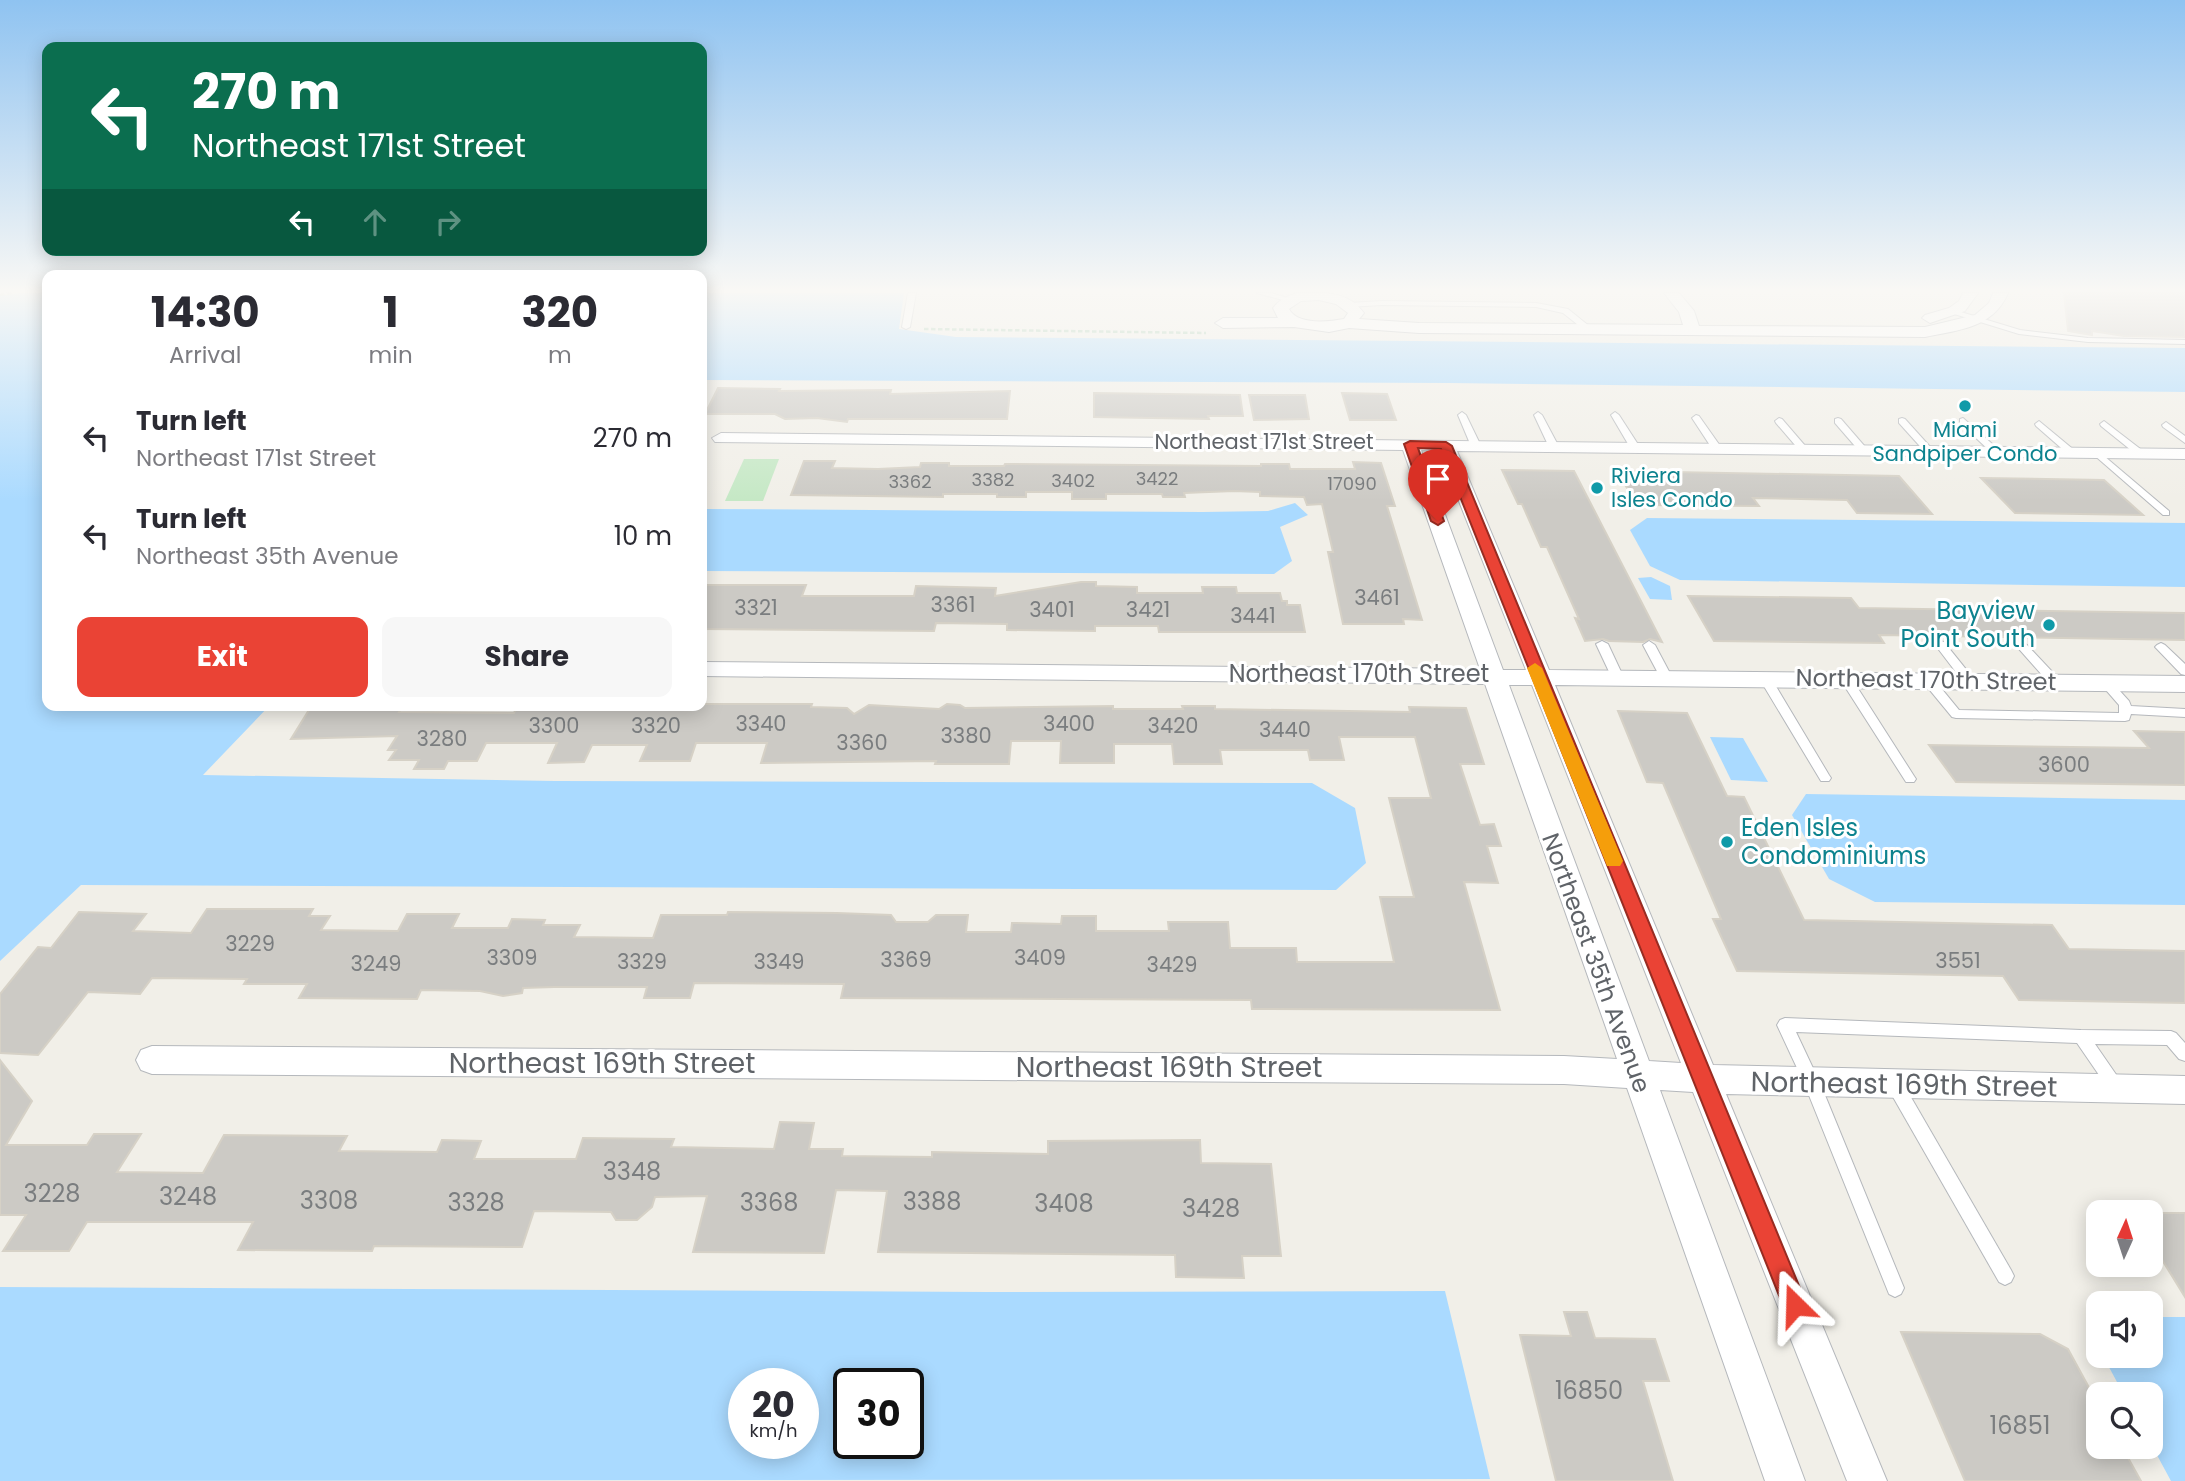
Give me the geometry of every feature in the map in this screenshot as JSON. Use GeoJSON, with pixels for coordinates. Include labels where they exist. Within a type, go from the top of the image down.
{"type":"FeatureCollection","features":[{"type":"Feature","properties":{"kind":"street","name":"Northeast 171st Street"},"geometry":{"type":"LineString","coordinates":[[721,438],[2185,454]]}},
{"type":"Feature","properties":{"kind":"street","name":"Northeast 35th Avenue"},"geometry":{"type":"LineString","coordinates":[[1410,444],[1785,1481]]}},
{"type":"Feature","properties":{"kind":"street","name":"Northeast 35th Avenue"},"geometry":{"type":"LineString","coordinates":[[1446,446],[1867,1481]]}},
{"type":"Feature","properties":{"kind":"street","name":"Northeast 170th Street"},"geometry":{"type":"LineString","coordinates":[[707,669],[2184,681]]}},
{"type":"Feature","properties":{"kind":"street","name":"Northeast 169th Street"},"geometry":{"type":"LineString","coordinates":[[152,1060],[1550,1070],[1812,1083],[2185,1090]]}},
{"type":"Feature","properties":{"kind":"lane"},"geometry":{"type":"LineString","coordinates":[[1462,415],[1476,446]]}},
{"type":"Feature","properties":{"kind":"lane"},"geometry":{"type":"LineString","coordinates":[[1538,415],[1554,447]]}},
{"type":"Feature","properties":{"kind":"lane"},"geometry":{"type":"LineString","coordinates":[[1615,415],[1636,449]]}},
{"type":"Feature","properties":{"kind":"lane"},"geometry":{"type":"LineString","coordinates":[[1696,418],[1718,450]]}},
{"type":"Feature","properties":{"kind":"lane"},"geometry":{"type":"LineString","coordinates":[[1779,421],[1804,450]]}},
{"type":"Feature","properties":{"kind":"lane"},"geometry":{"type":"LineString","coordinates":[[1838,421],[1864,451]]}},
{"type":"Feature","properties":{"kind":"lane"},"geometry":{"type":"LineString","coordinates":[[1902,421],[1930,452]]}},
{"type":"Feature","properties":{"kind":"lane"},"geometry":{"type":"LineString","coordinates":[[1963,421],[1996,452]]}},
{"type":"Feature","properties":{"kind":"lane"},"geometry":{"type":"LineString","coordinates":[[2039,424],[2071,452]]}},
{"type":"Feature","properties":{"kind":"lane"},"geometry":{"type":"LineString","coordinates":[[2104,424],[2140,453]]}},
{"type":"Feature","properties":{"kind":"lane"},"geometry":{"type":"LineString","coordinates":[[2166,425],[2185,440]]}},
{"type":"Feature","properties":{"kind":"lane"},"geometry":{"type":"LineString","coordinates":[[2097,453],[2166,513]]}},
{"type":"Feature","properties":{"kind":"lane"},"geometry":{"type":"LineString","coordinates":[[1602,644],[1617,676]]}},
{"type":"Feature","properties":{"kind":"lane"},"geometry":{"type":"LineString","coordinates":[[1940,644],[1969,681]]}},
{"type":"Feature","properties":{"kind":"lane"},"geometry":{"type":"LineString","coordinates":[[1649,645],[1666,677]]}},
{"type":"Feature","properties":{"kind":"lane"},"geometry":{"type":"LineString","coordinates":[[2023,647],[2055,682]]}},
{"type":"Feature","properties":{"kind":"lane"},"geometry":{"type":"LineString","coordinates":[[2161,647],[2184,681]]}},
{"type":"Feature","properties":{"kind":"lane"},"geometry":{"type":"LineString","coordinates":[[1765,678],[1825,778]]}},
{"type":"Feature","properties":{"kind":"lane"},"geometry":{"type":"LineString","coordinates":[[1846,679],[1910,779]]}},
{"type":"Feature","properties":{"kind":"lane"},"geometry":{"type":"LineString","coordinates":[[1928,680],[1956,714],[2125,717],[2125,704],[2105,682]]}},
{"type":"Feature","properties":{"kind":"lane"},"geometry":{"type":"LineString","coordinates":[[2125,710],[2185,713]]}},
{"type":"Feature","properties":{"kind":"lane"},"geometry":{"type":"LineString","coordinates":[[1895,1288],[1812,1083],[1785,1025],[2081,1037],[2178,1038],[2185,1054]]}},
{"type":"Feature","properties":{"kind":"lane"},"geometry":{"type":"LineString","coordinates":[[2081,1037],[2119,1089]]}},
{"type":"Feature","properties":{"kind":"lane"},"geometry":{"type":"LineString","coordinates":[[1895,1084],[2005,1276]]}},
{"type":"Feature","properties":{"kind":"green space"},"geometry":{"type":"Polygon","coordinates":[[[744,459],[779,459],[763,501],[725,501],[744,459]]]}},
{"type":"Feature","properties":{"kind":"water"},"geometry":{"type":"Polygon","coordinates":[[[0,362],[42,362],[42,711],[264,711],[203,775],[555,781],[1312,783],[1355,808],[1366,863],[1336,890],[81,885],[0,961],[0,362]]]}},
{"type":"Feature","properties":{"kind":"water"},"geometry":{"type":"Polygon","coordinates":[[[707,362],[2185,362],[2185,392],[1449,383],[707,380],[707,362]]]}},
{"type":"Feature","properties":{"kind":"water"},"geometry":{"type":"Polygon","coordinates":[[[1295,503],[1308,515],[1280,527],[1292,561],[1274,574],[707,571],[707,509],[1268,511],[1295,503]]]}},
{"type":"Feature","properties":{"kind":"water"},"geometry":{"type":"Polygon","coordinates":[[[1647,518],[2185,523],[2185,587],[1680,580],[1650,566],[1630,530],[1647,518]]]}},
{"type":"Feature","properties":{"kind":"water"},"geometry":{"type":"Polygon","coordinates":[[[1651,577],[1670,586],[1672,600],[1650,599],[1638,578],[1651,577]]]}},
{"type":"Feature","properties":{"kind":"water"},"geometry":{"type":"Polygon","coordinates":[[[1710,737],[1743,738],[1768,782],[1731,780],[1710,737]]]}},
{"type":"Feature","properties":{"kind":"water"},"geometry":{"type":"Polygon","coordinates":[[[1806,794],[2185,800],[2185,905],[1875,902],[1829,879],[1792,815],[1806,794]]]}},
{"type":"Feature","properties":{"kind":"water"},"geometry":{"type":"Polygon","coordinates":[[[0,1287],[986,1292],[1445,1291],[1490,1479],[0,1481],[0,1287]]]}},
{"type":"Feature","properties":{"kind":"water"},"geometry":{"type":"Polygon","coordinates":[[[2163,1317],[2185,1317],[2185,1481],[2171,1481],[2159,1459],[2163,1459],[2163,1382],[2117,1382],[2109,1368],[2163,1368],[2163,1317]]]}},
{"type":"Feature","properties":{"kind":"building"},"geometry":{"type":"Polygon","coordinates":[[[718,388],[780,389],[779,391],[891,390],[890,394],[1010,391],[1007,419],[848,419],[847,422],[817,418],[785,419],[775,414],[707,414],[718,388]]]}},
{"type":"Feature","properties":{"kind":"building"},"geometry":{"type":"Polygon","coordinates":[[[1094,393],[1240,395],[1243,416],[1208,416],[1209,419],[1094,417],[1094,393]]]}},
{"type":"Feature","properties":{"kind":"building"},"geometry":{"type":"Polygon","coordinates":[[[1342,393],[1387,394],[1396,420],[1350,420],[1342,393]]]}},
{"type":"Feature","properties":{"kind":"building"},"geometry":{"type":"Polygon","coordinates":[[[1249,395],[1305,395],[1309,419],[1254,420],[1249,395]]]}},
{"type":"Feature","properties":{"kind":"building"},"geometry":{"type":"Polygon","coordinates":[[[804,461],[835,461],[832,468],[878,469],[920,467],[921,463],[949,463],[949,466],[1289,464],[1290,469],[1355,469],[1353,462],[1381,463],[1395,506],[1387,506],[1422,620],[1403,619],[1404,624],[1343,624],[1328,552],[1333,552],[1322,504],[1307,505],[1304,497],[1260,496],[1260,492],[1234,491],[1184,493],[1185,497],[1163,497],[1162,494],[1106,494],[1106,499],[1072,499],[1072,492],[1026,492],[1026,497],[997,497],[997,494],[943,494],[943,497],[791,495],[804,461]]]}},
{"type":"Feature","properties":{"kind":"building"},"geometry":{"type":"Polygon","coordinates":[[[1502,470],[1574,471],[1662,642],[1650,639],[1643,642],[1603,639],[1585,641],[1575,618],[1579,619],[1547,547],[1541,547],[1522,504],[1518,504],[1502,470]]]}},
{"type":"Feature","properties":{"kind":"building"},"geometry":{"type":"Polygon","coordinates":[[[1617,471],[1899,476],[1932,514],[1857,513],[1847,500],[1753,498],[1759,506],[1637,505],[1617,471]]]}},
{"type":"Feature","properties":{"kind":"building"},"geometry":{"type":"Polygon","coordinates":[[[1981,478],[2104,480],[2143,515],[2015,513],[1981,478]]]}},
{"type":"Feature","properties":{"kind":"building"},"geometry":{"type":"Polygon","coordinates":[[[1081,582],[1096,582],[1096,586],[1137,587],[1137,593],[1203,593],[1202,587],[1236,587],[1237,593],[1280,593],[1282,601],[1287,601],[1287,605],[1300,605],[1305,632],[1159,632],[1158,626],[1095,626],[1095,631],[1007,630],[1007,624],[936,623],[934,631],[707,629],[707,585],[806,585],[802,596],[914,596],[916,586],[996,588],[995,596],[1081,582]]]}},
{"type":"Feature","properties":{"kind":"building"},"geometry":{"type":"Polygon","coordinates":[[[1688,596],[1851,598],[1859,608],[2185,613],[2185,640],[1879,635],[1884,643],[1714,641],[1688,596]]]}},
{"type":"Feature","properties":{"kind":"building"},"geometry":{"type":"Polygon","coordinates":[[[707,704],[812,704],[811,707],[847,708],[854,714],[869,705],[939,709],[947,704],[965,708],[1113,706],[1113,709],[1183,709],[1182,706],[1215,706],[1215,709],[1410,712],[1409,707],[1466,708],[1484,764],[1460,764],[1480,825],[1494,824],[1501,846],[1487,846],[1498,883],[1464,882],[1500,1010],[1252,1009],[1251,1000],[841,998],[844,984],[694,983],[690,998],[644,998],[647,987],[554,987],[523,988],[522,993],[503,996],[480,991],[421,990],[417,999],[299,998],[307,984],[244,984],[247,979],[152,978],[140,994],[88,992],[38,1055],[0,1053],[0,994],[38,947],[51,948],[79,912],[146,914],[133,931],[191,933],[207,909],[313,909],[309,916],[330,916],[321,930],[398,931],[407,914],[459,914],[452,928],[508,928],[512,919],[545,920],[543,925],[580,925],[574,937],[653,938],[661,915],[727,915],[728,912],[837,913],[891,915],[896,922],[928,922],[936,915],[968,915],[966,932],[1011,932],[1012,923],[1061,924],[1062,916],[1096,916],[1096,931],[1169,931],[1168,922],[1228,922],[1230,948],[1296,948],[1297,962],[1394,962],[1380,897],[1414,897],[1389,798],[1431,798],[1415,737],[1339,737],[1344,760],[1310,760],[1308,750],[1220,750],[1222,764],[1174,764],[1172,744],[1114,744],[1114,763],[1060,763],[1061,741],[1011,741],[1009,764],[935,764],[936,761],[761,763],[767,743],[696,743],[690,761],[640,761],[647,745],[592,745],[584,762],[548,763],[557,743],[486,743],[477,761],[448,761],[444,769],[414,769],[419,760],[389,760],[396,750],[388,750],[397,736],[291,739],[308,711],[707,711],[707,704]]]}},
{"type":"Feature","properties":{"kind":"building"},"geometry":{"type":"Polygon","coordinates":[[[1618,711],[1687,713],[1727,796],[1744,797],[1804,920],[2052,925],[2069,949],[2185,951],[2185,1003],[2019,1000],[2003,976],[1737,971],[1713,919],[1721,919],[1663,783],[1647,782],[1618,711]]]}},
{"type":"Feature","properties":{"kind":"building"},"geometry":{"type":"Polygon","coordinates":[[[2134,731],[2185,732],[2185,785],[1956,782],[1929,745],[2149,748],[2134,731]]]}},
{"type":"Feature","properties":{"kind":"building"},"geometry":{"type":"Polygon","coordinates":[[[0,1060],[32,1101],[6,1145],[87,1145],[94,1134],[141,1134],[117,1172],[203,1173],[224,1135],[347,1136],[339,1151],[437,1152],[442,1140],[481,1141],[474,1159],[576,1159],[583,1138],[674,1139],[671,1147],[774,1149],[780,1122],[814,1123],[809,1149],[843,1149],[842,1156],[932,1157],[932,1152],[1048,1154],[1048,1141],[1200,1140],[1201,1163],[1271,1164],[1281,1256],[1242,1256],[1244,1278],[1176,1277],[1175,1255],[878,1252],[887,1191],[836,1190],[824,1253],[693,1252],[707,1196],[655,1197],[652,1207],[637,1220],[616,1220],[611,1212],[534,1211],[522,1247],[374,1246],[372,1251],[238,1250],[253,1222],[87,1222],[69,1251],[3,1251],[26,1215],[0,1215],[0,1060]]]}},
{"type":"Feature","properties":{"kind":"building"},"geometry":{"type":"Polygon","coordinates":[[[2163,1213],[2185,1213],[2185,1297],[2163,1261],[2163,1213]]]}},
{"type":"Feature","properties":{"kind":"building"},"geometry":{"type":"Polygon","coordinates":[[[1564,1312],[1587,1312],[1595,1338],[1655,1339],[1669,1381],[1643,1381],[1673,1481],[1556,1481],[1520,1335],[1571,1336],[1564,1312]]]}},
{"type":"Feature","properties":{"kind":"building"},"geometry":{"type":"Polygon","coordinates":[[[1901,1332],[2040,1334],[2068,1349],[2086,1382],[2086,1459],[2129,1459],[2141,1481],[1965,1481],[1901,1332]]]}},
{"type":"Feature","properties":{"kind":"slow traffic"},"geometry":{"type":"LineString","coordinates":[[1535,668],[1614,861]]}},
{"type":"Feature","properties":{"kind":"place","name":"Miami Sandpiper Condo"},"geometry":{"type":"Point","coordinates":[1965,406]}},
{"type":"Feature","properties":{"kind":"place","name":"Riviera Isles Condo"},"geometry":{"type":"Point","coordinates":[1597,488]}},
{"type":"Feature","properties":{"kind":"place","name":"Bayview Point South"},"geometry":{"type":"Point","coordinates":[2049,625]}},
{"type":"Feature","properties":{"kind":"place","name":"Eden Isles Condominiums"},"geometry":{"type":"Point","coordinates":[1727,842]}},
{"type":"Feature","properties":{"kind":"route"},"geometry":{"type":"LineString","coordinates":[[1438,521],[1410,444],[1446,446],[1795,1305]]}}]}
